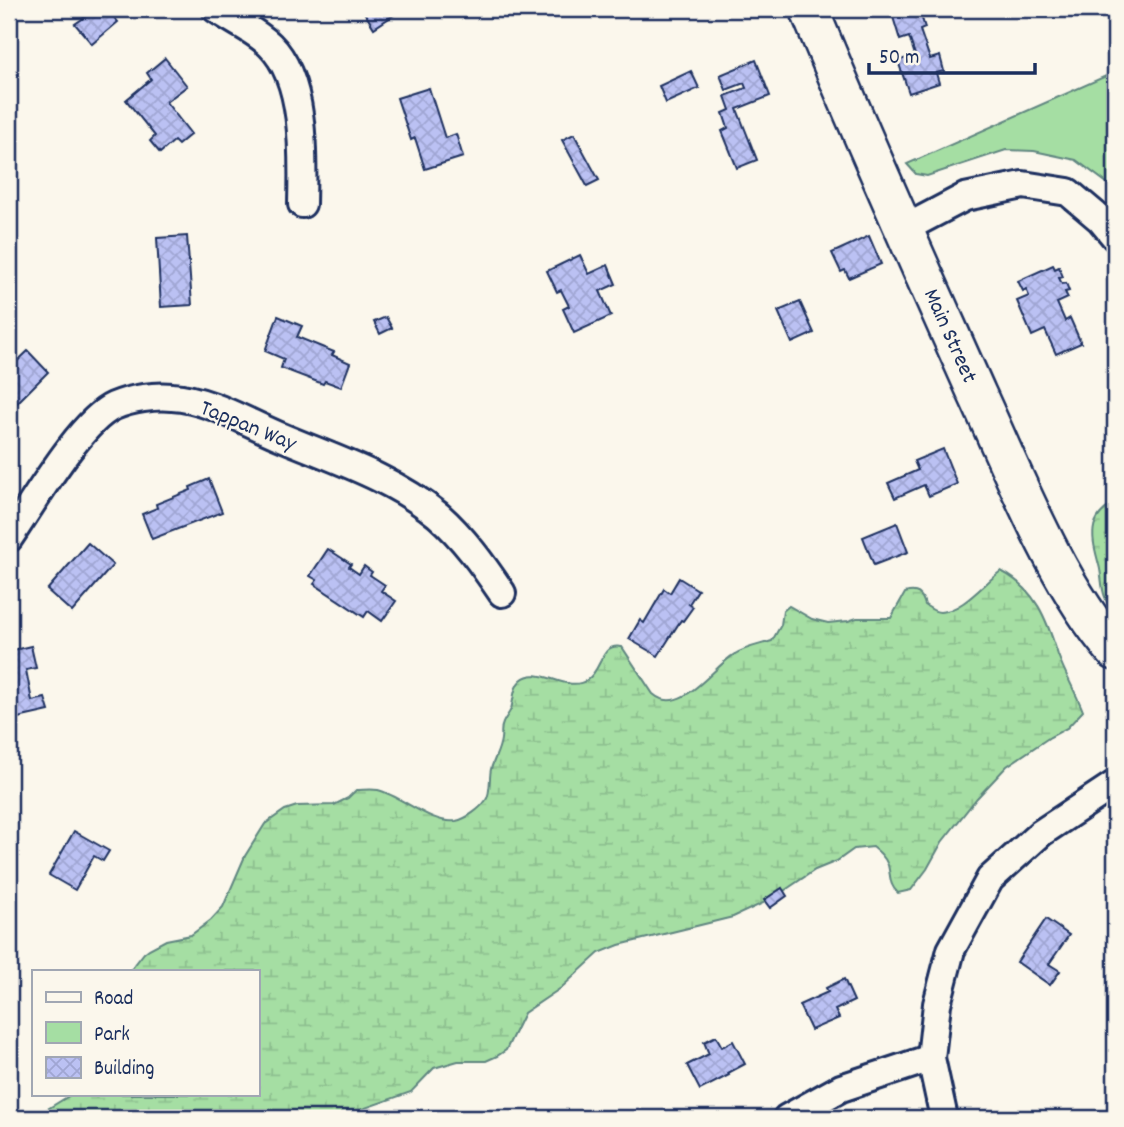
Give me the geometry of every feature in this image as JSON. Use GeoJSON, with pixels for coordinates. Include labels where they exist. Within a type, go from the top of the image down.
{"type":"FeatureCollection","features":[{"type":"Feature","properties":{"kind":"street"},"geometry":{"type":"LineString","coordinates":[[216,9],[270,45],[290,75],[303,141],[302,204]]}},
{"type":"Feature","properties":{"kind":"street","name":"Main Street"},"geometry":{"type":"LineString","coordinates":[[809,9],[853,115],[1010,466],[1060,569],[1105,640],[1115,651]]}},
{"type":"Feature","properties":{"kind":"street"},"geometry":{"type":"LineString","coordinates":[[904,229],[965,197],[1023,185],[1068,192],[1100,219],[1115,237]]}},
{"type":"Feature","properties":{"kind":"street","name":"Tappan Way"},"geometry":{"type":"LineString","coordinates":[[9,538],[82,431],[113,406],[142,399],[171,397],[202,404],[233,416],[365,469],[401,488],[439,516],[470,547],[502,593]]}},
{"type":"Feature","properties":{"kind":"street"},"geometry":{"type":"LineString","coordinates":[[944,1118],[931,1058],[937,1004],[951,950],[990,879],[1041,833],[1115,784]]}},
{"type":"Feature","properties":{"kind":"street"},"geometry":{"type":"LineString","coordinates":[[786,1118],[841,1088],[931,1058]]}},
{"type":"Feature","properties":{"kind":"green space"},"geometry":{"type":"Polygon","coordinates":[[[1115,72],[1115,189],[1076,160],[1034,151],[1006,150],[927,176],[916,174],[907,164],[1115,72]]]}},
{"type":"Feature","properties":{"kind":"green space"},"geometry":{"type":"Polygon","coordinates":[[[1115,503],[1115,610],[1104,593],[1093,538],[1095,522],[1099,515],[1115,503]]]}},
{"type":"Feature","properties":{"kind":"green space"},"geometry":{"type":"Polygon","coordinates":[[[1001,571],[1023,587],[1032,596],[1044,618],[1083,711],[1067,728],[1007,766],[942,842],[911,890],[898,893],[895,890],[887,862],[873,847],[854,849],[837,861],[815,870],[772,899],[733,917],[619,945],[599,953],[561,988],[524,1013],[506,1050],[486,1061],[458,1061],[434,1068],[411,1092],[362,1109],[354,1118],[33,1118],[69,1096],[259,1096],[259,970],[131,970],[149,949],[166,940],[191,935],[211,920],[223,907],[245,856],[265,824],[285,810],[297,806],[334,805],[348,798],[356,790],[375,790],[387,793],[437,819],[460,820],[477,810],[488,797],[491,769],[500,743],[502,725],[511,709],[516,686],[528,676],[579,683],[592,675],[605,652],[610,648],[622,647],[653,694],[664,700],[675,700],[696,688],[735,654],[772,641],[781,625],[783,611],[789,606],[812,619],[828,623],[857,618],[891,618],[905,593],[916,592],[921,595],[925,605],[940,612],[965,602],[1001,571]]]}},
{"type":"Feature","properties":{"kind":"building"},"geometry":{"type":"Polygon","coordinates":[[[78,9],[107,9],[118,22],[92,44],[75,24],[85,17],[78,9]]]}},
{"type":"Feature","properties":{"kind":"building"},"geometry":{"type":"Polygon","coordinates":[[[362,9],[395,9],[397,13],[374,28],[362,9]]]}},
{"type":"Feature","properties":{"kind":"building"},"geometry":{"type":"Polygon","coordinates":[[[919,9],[925,28],[920,30],[930,59],[940,56],[944,71],[936,73],[939,83],[909,93],[898,61],[915,55],[909,37],[900,40],[893,17],[919,9]]]}},
{"type":"Feature","properties":{"kind":"building"},"geometry":{"type":"Polygon","coordinates":[[[165,58],[187,86],[166,102],[191,134],[178,145],[174,141],[160,153],[150,141],[155,136],[126,100],[151,79],[147,73],[165,58]]]}},
{"type":"Feature","properties":{"kind":"building"},"geometry":{"type":"Polygon","coordinates":[[[756,60],[770,96],[737,109],[757,160],[737,168],[722,131],[728,128],[723,113],[730,110],[725,96],[746,88],[744,83],[726,90],[720,75],[756,60]]]}},
{"type":"Feature","properties":{"kind":"building"},"geometry":{"type":"Polygon","coordinates":[[[691,71],[699,88],[666,103],[659,86],[691,71]]]}},
{"type":"Feature","properties":{"kind":"building"},"geometry":{"type":"Polygon","coordinates":[[[429,88],[445,138],[456,134],[463,157],[425,169],[415,138],[411,140],[397,98],[429,88]]]}},
{"type":"Feature","properties":{"kind":"building"},"geometry":{"type":"Polygon","coordinates":[[[574,134],[599,180],[587,186],[562,140],[574,134]]]}},
{"type":"Feature","properties":{"kind":"building"},"geometry":{"type":"Polygon","coordinates":[[[187,236],[192,305],[161,307],[157,238],[187,236]]]}},
{"type":"Feature","properties":{"kind":"building"},"geometry":{"type":"Polygon","coordinates":[[[869,236],[881,264],[849,278],[845,270],[841,272],[832,253],[869,236]]]}},
{"type":"Feature","properties":{"kind":"building"},"geometry":{"type":"Polygon","coordinates":[[[580,255],[589,274],[608,265],[616,284],[600,291],[611,316],[574,333],[563,309],[569,306],[561,290],[557,292],[547,271],[580,255]]]}},
{"type":"Feature","properties":{"kind":"building"},"geometry":{"type":"Polygon","coordinates":[[[1053,265],[1055,269],[1059,267],[1063,277],[1059,278],[1062,284],[1066,283],[1069,291],[1065,292],[1068,298],[1057,303],[1065,321],[1070,318],[1081,343],[1056,354],[1045,330],[1032,336],[1017,301],[1029,296],[1018,281],[1053,265]]]}},
{"type":"Feature","properties":{"kind":"building"},"geometry":{"type":"Polygon","coordinates":[[[800,302],[814,333],[792,343],[778,311],[800,302]]]}},
{"type":"Feature","properties":{"kind":"building"},"geometry":{"type":"Polygon","coordinates":[[[278,316],[302,326],[297,337],[334,352],[332,355],[350,363],[341,387],[325,381],[323,384],[281,368],[284,359],[265,351],[278,316]]]}},
{"type":"Feature","properties":{"kind":"building"},"geometry":{"type":"Polygon","coordinates":[[[386,317],[392,328],[380,334],[374,322],[386,317]]]}},
{"type":"Feature","properties":{"kind":"building"},"geometry":{"type":"Polygon","coordinates":[[[28,351],[48,372],[9,411],[9,369],[28,351]]]}},
{"type":"Feature","properties":{"kind":"building"},"geometry":{"type":"Polygon","coordinates":[[[943,449],[957,484],[929,496],[924,485],[895,498],[888,483],[918,470],[914,461],[943,449]]]}},
{"type":"Feature","properties":{"kind":"building"},"geometry":{"type":"Polygon","coordinates":[[[209,479],[222,512],[152,539],[142,514],[157,508],[156,504],[191,490],[190,487],[209,479]]]}},
{"type":"Feature","properties":{"kind":"building"},"geometry":{"type":"Polygon","coordinates":[[[897,523],[908,552],[874,565],[863,537],[897,523]]]}},
{"type":"Feature","properties":{"kind":"building"},"geometry":{"type":"Polygon","coordinates":[[[88,543],[113,565],[72,612],[47,590],[88,543]]]}},
{"type":"Feature","properties":{"kind":"building"},"geometry":{"type":"Polygon","coordinates":[[[328,549],[351,564],[349,567],[359,574],[364,566],[372,572],[370,575],[385,585],[381,591],[396,601],[382,621],[368,611],[364,617],[314,584],[317,580],[310,576],[328,549]]]}},
{"type":"Feature","properties":{"kind":"building"},"geometry":{"type":"Polygon","coordinates":[[[679,578],[698,590],[689,604],[693,607],[683,621],[681,620],[658,656],[629,639],[640,620],[644,623],[664,589],[670,593],[679,578]]]}},
{"type":"Feature","properties":{"kind":"building"},"geometry":{"type":"Polygon","coordinates":[[[31,646],[36,668],[26,670],[32,701],[45,698],[49,711],[9,720],[9,651],[31,646]]]}},
{"type":"Feature","properties":{"kind":"building"},"geometry":{"type":"Polygon","coordinates":[[[74,831],[109,851],[103,861],[94,856],[75,890],[49,875],[74,831]]]}},
{"type":"Feature","properties":{"kind":"building"},"geometry":{"type":"Polygon","coordinates":[[[782,888],[787,896],[770,908],[764,900],[782,888]]]}},
{"type":"Feature","properties":{"kind":"building"},"geometry":{"type":"Polygon","coordinates":[[[1046,919],[1069,935],[1049,964],[1060,971],[1050,985],[1017,962],[1046,919]]]}},
{"type":"Feature","properties":{"kind":"building"},"geometry":{"type":"Polygon","coordinates":[[[844,979],[854,1001],[835,1010],[839,1018],[811,1030],[799,1005],[828,992],[826,988],[844,979]]]}},
{"type":"Feature","properties":{"kind":"building"},"geometry":{"type":"Polygon","coordinates":[[[716,1036],[722,1047],[733,1041],[745,1064],[700,1090],[687,1065],[709,1054],[704,1042],[716,1036]]]}}]}
